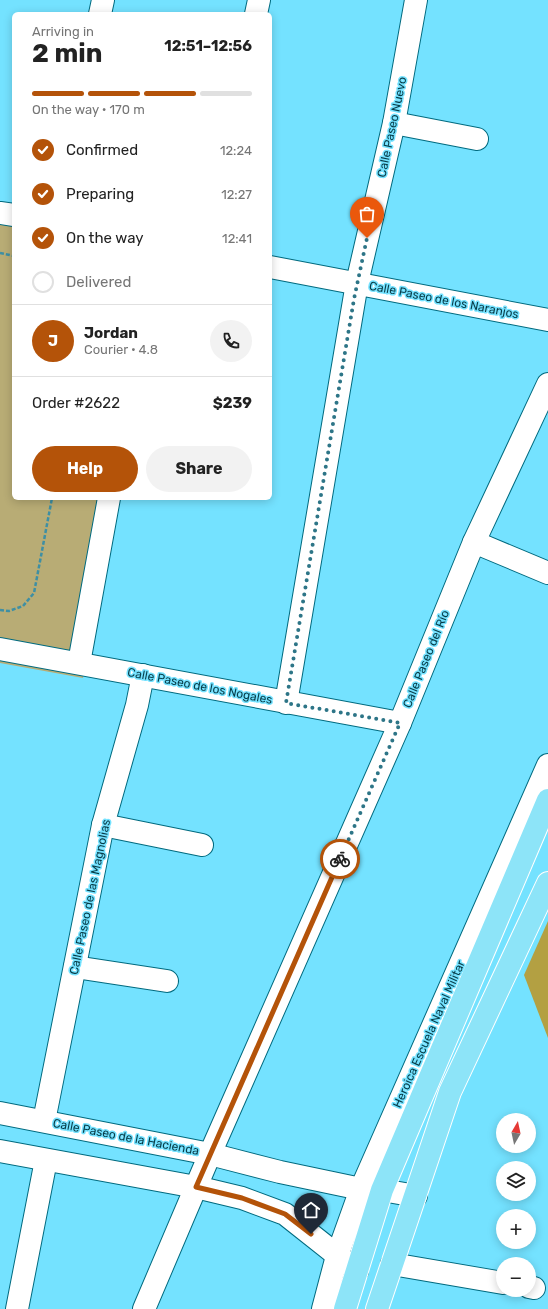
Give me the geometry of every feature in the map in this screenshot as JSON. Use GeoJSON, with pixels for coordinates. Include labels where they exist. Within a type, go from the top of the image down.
{"type":"FeatureCollection","features":[{"type":"Feature","properties":{"kind":"main road","name":"Heroica Escuela Naval Militar"},"geometry":{"type":"LineString","coordinates":[[345,1309],[382,1190],[548,800]]}},
{"type":"Feature","properties":{"kind":"main road"},"geometry":{"type":"LineString","coordinates":[[377,1309],[450,1092],[548,883]]}},
{"type":"Feature","properties":{"kind":"street"},"geometry":{"type":"LineString","coordinates":[[100,12],[103,0]]}},
{"type":"Feature","properties":{"kind":"street"},"geometry":{"type":"LineString","coordinates":[[256,12],[259,0]]}},
{"type":"Feature","properties":{"kind":"street","name":"Calle Paseo Nuevo"},"geometry":{"type":"LineString","coordinates":[[286,703],[357,283],[394,123],[416,0]]}},
{"type":"Feature","properties":{"kind":"street"},"geometry":{"type":"LineString","coordinates":[[394,123],[477,139]]}},
{"type":"Feature","properties":{"kind":"street"},"geometry":{"type":"LineString","coordinates":[[0,213],[12,215]]}},
{"type":"Feature","properties":{"kind":"street","name":"Calle Paseo de los Naranjos"},"geometry":{"type":"LineString","coordinates":[[272,268],[357,283],[548,320]]}},
{"type":"Feature","properties":{"kind":"street","name":"Calle Paseo del Río"},"geometry":{"type":"LineString","coordinates":[[144,1309],[210,1154],[400,723],[474,542],[548,384]]}},
{"type":"Feature","properties":{"kind":"street"},"geometry":{"type":"LineString","coordinates":[[79,663],[109,500]]}},
{"type":"Feature","properties":{"kind":"street"},"geometry":{"type":"LineString","coordinates":[[474,542],[548,573]]}},
{"type":"Feature","properties":{"kind":"street","name":"Calle Paseo de los Nogales"},"geometry":{"type":"LineString","coordinates":[[0,649],[400,723]]}},
{"type":"Feature","properties":{"kind":"street","name":"Calle Paseo de las Magnolias"},"geometry":{"type":"LineString","coordinates":[[44,1121],[103,825],[137,705],[143,675]]}},
{"type":"Feature","properties":{"kind":"street","name":"Heroica Escuela Naval Militar"},"geometry":{"type":"LineString","coordinates":[[323,1309],[337,1256],[361,1189],[548,764]]}},
{"type":"Feature","properties":{"kind":"street"},"geometry":{"type":"LineString","coordinates":[[103,825],[202,845]]}},
{"type":"Feature","properties":{"kind":"street"},"geometry":{"type":"LineString","coordinates":[[75,967],[167,981]]}},
{"type":"Feature","properties":{"kind":"street","name":"Calle Paseo de la Hacienda"},"geometry":{"type":"LineString","coordinates":[[0,1113],[210,1154],[280,1172],[361,1189],[382,1190],[416,1196]]}},
{"type":"Feature","properties":{"kind":"street"},"geometry":{"type":"LineString","coordinates":[[0,1151],[196,1187],[242,1198],[285,1214],[357,1271]]}},
{"type":"Feature","properties":{"kind":"street"},"geometry":{"type":"LineString","coordinates":[[18,1309],[46,1160]]}},
{"type":"Feature","properties":{"kind":"street"},"geometry":{"type":"LineString","coordinates":[[392,1264],[496,1282]]}},
{"type":"Feature","properties":{"kind":"path"},"geometry":{"type":"LineString","coordinates":[[0,253],[12,256]]}},
{"type":"Feature","properties":{"kind":"path"},"geometry":{"type":"LineString","coordinates":[[0,610],[9,611],[23,606],[34,593],[52,500]]}},
{"type":"Feature","properties":{"kind":"shaded area"},"geometry":{"type":"Polygon","coordinates":[[[0,223],[12,226],[12,500],[117,500],[83,678],[0,663],[0,223]]]}},
{"type":"Feature","properties":{"kind":"shaded area"},"geometry":{"type":"Polygon","coordinates":[[[548,921],[548,1038],[524,975],[548,921]]]}},
{"type":"Feature","properties":{"kind":"way so far"},"geometry":{"type":"LineString","coordinates":[[340,859],[400,723],[286,703],[354,299],[367,238]]}},
{"type":"Feature","properties":{"kind":"route"},"geometry":{"type":"LineString","coordinates":[[311,1234],[285,1214],[242,1198],[196,1187],[340,859]]}}]}
